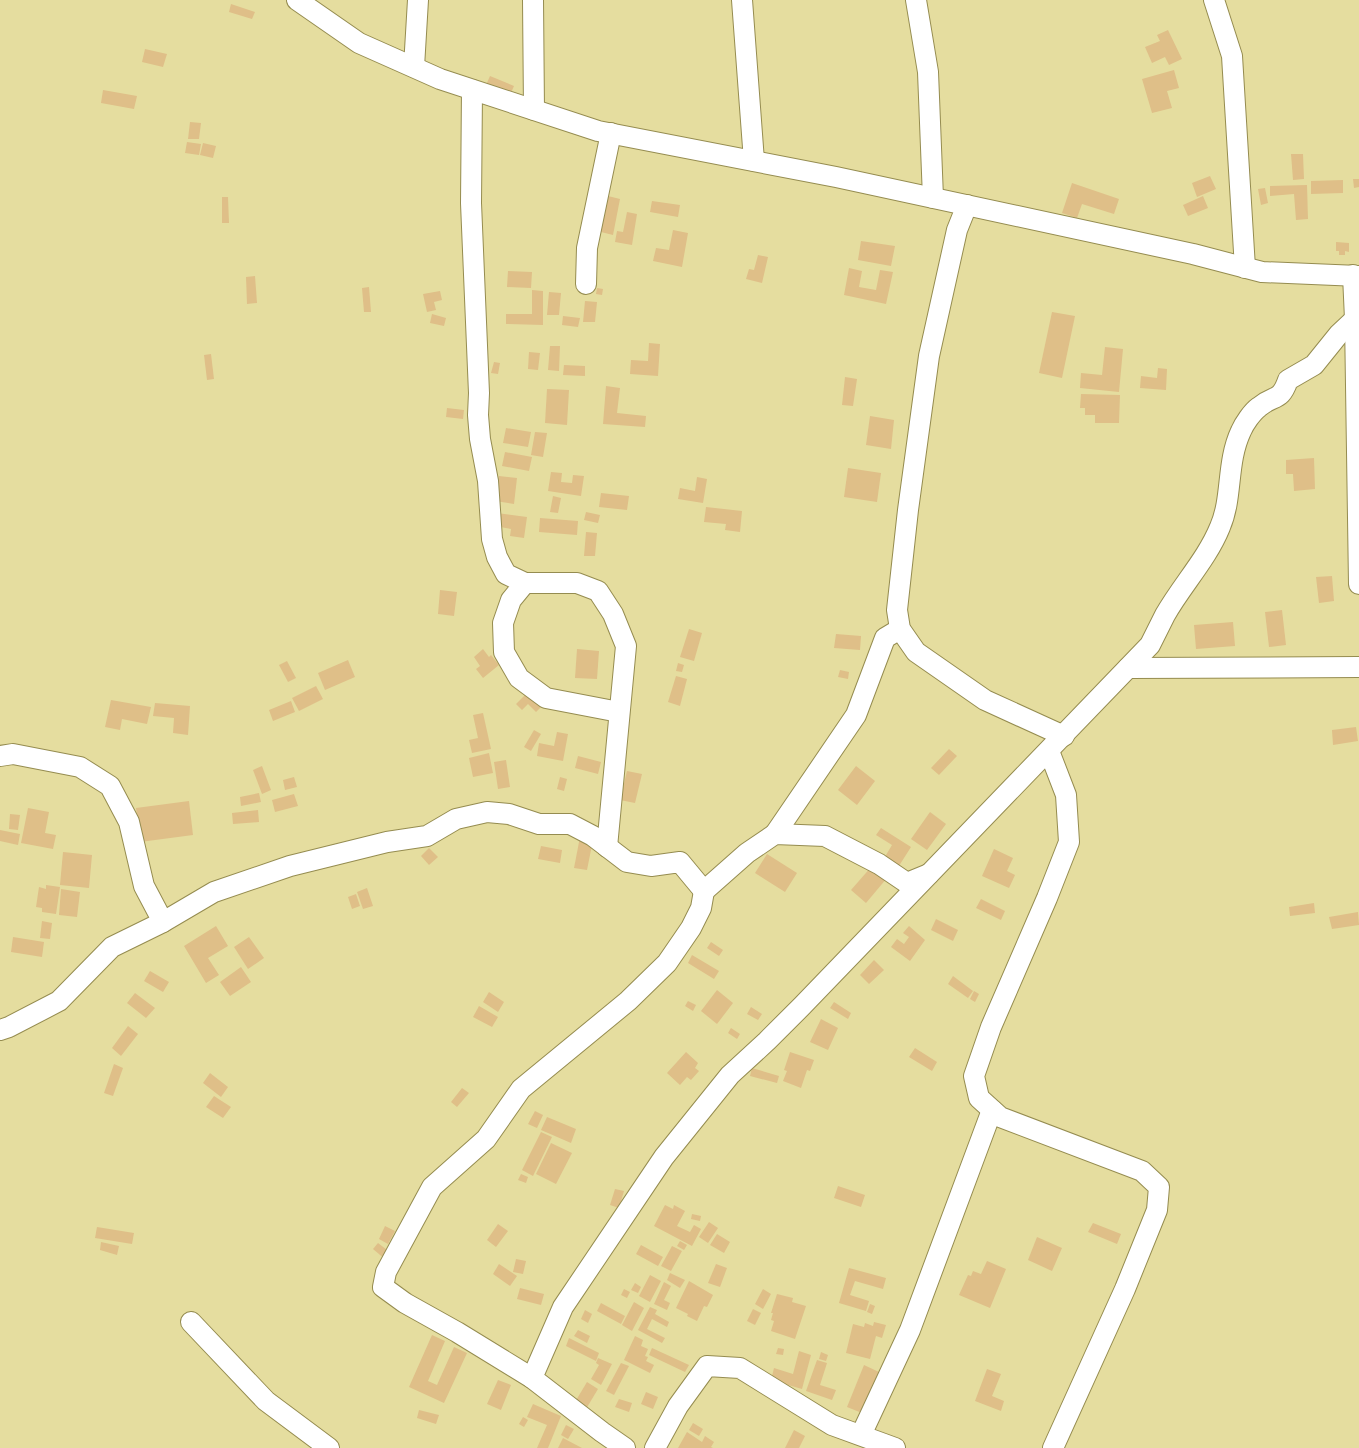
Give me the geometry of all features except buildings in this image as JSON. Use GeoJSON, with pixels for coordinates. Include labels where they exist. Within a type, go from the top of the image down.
{"type":"FeatureCollection","features":[{"type":"Feature","properties":{"kind":"street"},"geometry":{"type":"LineString","coordinates":[[296,0],[359,43],[414,68],[472,90],[598,131],[967,205],[1193,254],[1262,272],[1356,276],[1359,584]]}},
{"type":"Feature","properties":{"kind":"street"},"geometry":{"type":"LineString","coordinates":[[414,68],[418,0]]}},
{"type":"Feature","properties":{"kind":"street"},"geometry":{"type":"LineString","coordinates":[[533,0],[534,110]]}},
{"type":"Feature","properties":{"kind":"street"},"geometry":{"type":"LineString","coordinates":[[742,0],[754,161]]}},
{"type":"Feature","properties":{"kind":"street"},"geometry":{"type":"LineString","coordinates":[[916,0],[928,72],[933,198]]}},
{"type":"Feature","properties":{"kind":"street"},"geometry":{"type":"LineString","coordinates":[[1214,0],[1232,56],[1245,268]]}},
{"type":"Feature","properties":{"kind":"street"},"geometry":{"type":"LineString","coordinates":[[472,90],[471,203],[480,439],[488,481],[492,539],[506,574],[525,583],[577,583],[598,590],[613,614],[626,646],[607,847]]}},
{"type":"Feature","properties":{"kind":"street"},"geometry":{"type":"LineString","coordinates":[[586,284],[586,248],[611,133]]}},
{"type":"Feature","properties":{"kind":"street"},"geometry":{"type":"LineString","coordinates":[[967,205],[958,230],[929,356],[908,510],[897,610],[900,629],[916,652],[985,700],[1064,736]]}},
{"type":"Feature","properties":{"kind":"street"},"geometry":{"type":"LineString","coordinates":[[532,1378],[563,1307],[664,1157],[730,1075],[768,1041],[1150,645],[1166,614],[1219,529],[1226,512],[1230,467],[1234,448],[1242,429],[1259,407],[1283,393],[1288,380],[1314,365],[1339,334],[1355,319]]}},
{"type":"Feature","properties":{"kind":"street"},"geometry":{"type":"LineString","coordinates":[[525,583],[511,600],[503,623],[504,652],[519,678],[546,698],[619,712]]}},
{"type":"Feature","properties":{"kind":"street"},"geometry":{"type":"LineString","coordinates":[[625,1448],[532,1378],[383,1288],[386,1272],[432,1188],[486,1140],[521,1089],[628,1001],[667,963],[691,928],[701,908],[704,891],[747,853],[775,834],[856,715],[885,638],[900,629]]}},
{"type":"Feature","properties":{"kind":"street"},"geometry":{"type":"LineString","coordinates":[[1128,668],[1359,667]]}},
{"type":"Feature","properties":{"kind":"street"},"geometry":{"type":"LineString","coordinates":[[1049,751],[1066,795],[1069,842],[991,1027],[974,1076],[979,1098],[1000,1117],[1142,1171],[1159,1187],[1157,1210],[1125,1289],[1053,1448]]}},
{"type":"Feature","properties":{"kind":"street"},"geometry":{"type":"LineString","coordinates":[[0,756],[13,754],[80,767],[110,786],[129,822],[144,886],[163,922]]}},
{"type":"Feature","properties":{"kind":"street"},"geometry":{"type":"LineString","coordinates":[[0,1030],[9,1028],[59,1001],[112,947],[163,922],[214,892],[290,866],[387,842],[427,836],[456,819],[487,812],[509,814],[539,824],[570,824],[593,836],[626,862],[651,866],[680,862],[704,891]]}},
{"type":"Feature","properties":{"kind":"street"},"geometry":{"type":"LineString","coordinates":[[775,834],[825,836],[879,864],[907,882],[929,874]]}},
{"type":"Feature","properties":{"kind":"street"},"geometry":{"type":"LineString","coordinates":[[861,1436],[910,1330],[992,1110]]}},
{"type":"Feature","properties":{"kind":"street"},"geometry":{"type":"LineString","coordinates":[[191,1322],[266,1401],[328,1448]]}},
{"type":"Feature","properties":{"kind":"street"},"geometry":{"type":"LineString","coordinates":[[655,1448],[678,1406],[707,1366],[740,1368],[832,1424],[895,1448]]}}]}
